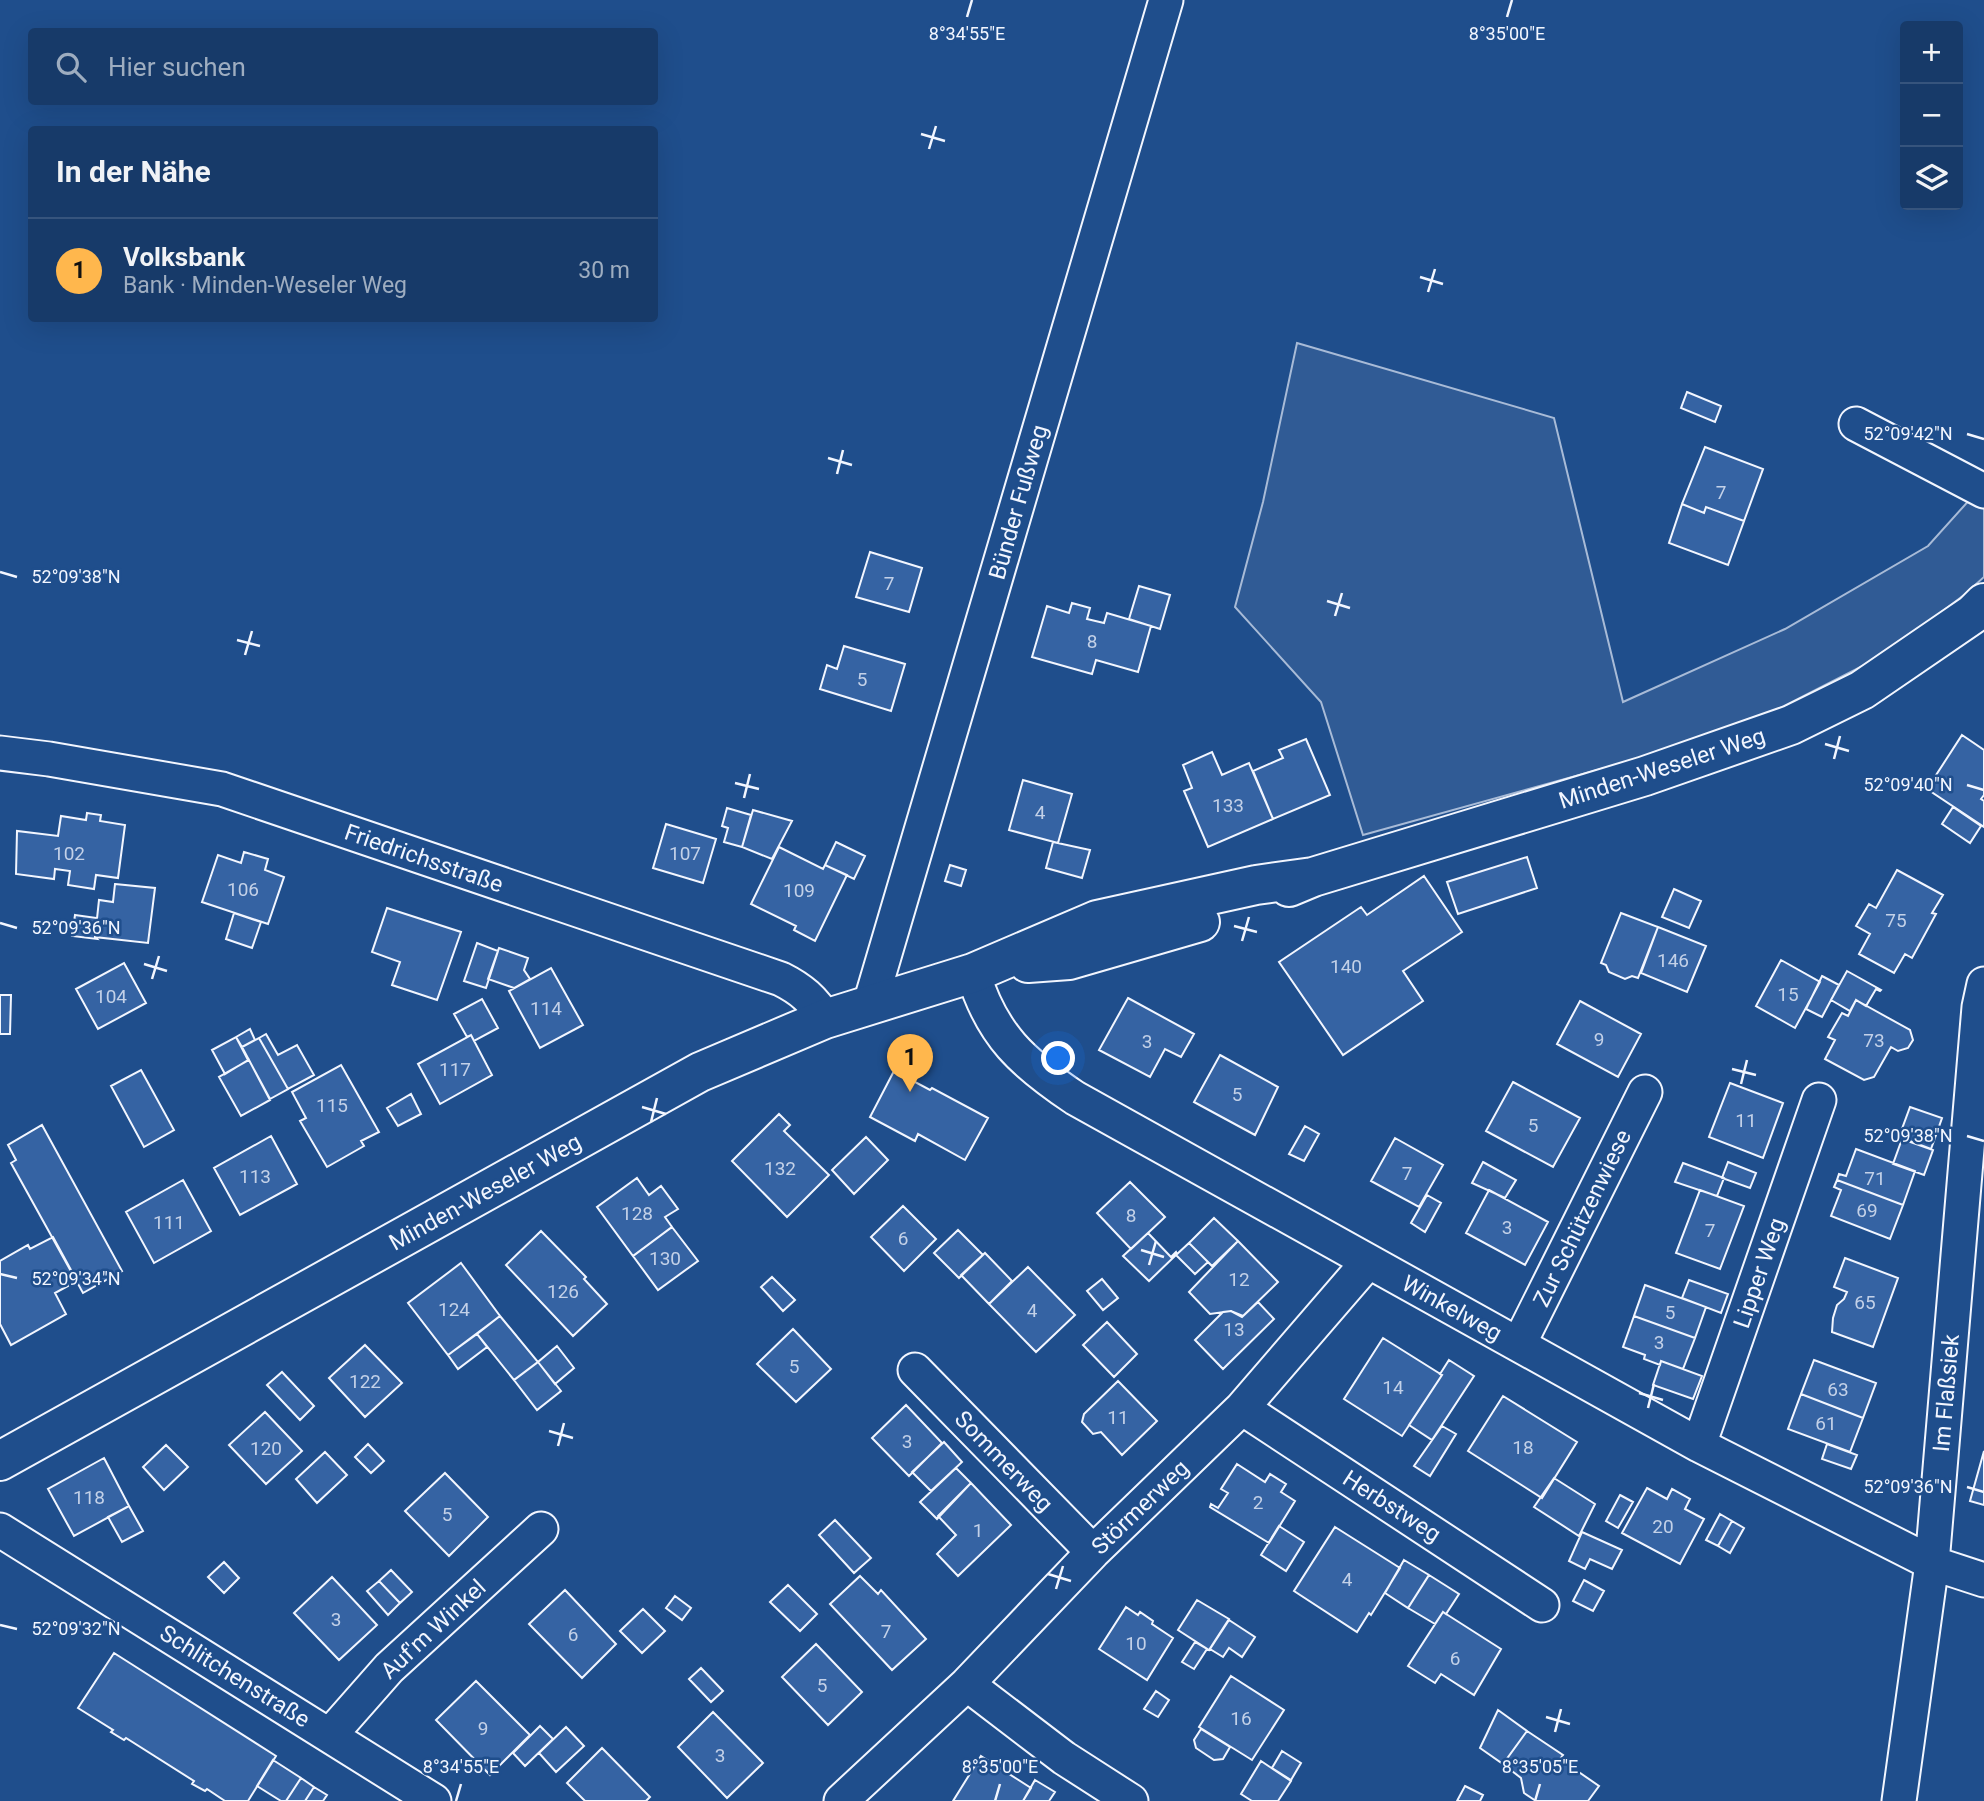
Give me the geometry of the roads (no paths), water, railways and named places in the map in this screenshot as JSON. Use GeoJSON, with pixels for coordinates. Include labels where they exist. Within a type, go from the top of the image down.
{"type":"FeatureCollection","features":[{"type":"Feature","properties":{"kind":"street","name":"Bünder Fußweg"},"geometry":{"type":"LineString","coordinates":[[870,1004],[1166,0]]}},
{"type":"Feature","properties":{"kind":"street"},"geometry":{"type":"LineString","coordinates":[[1856,424],[1984,491]]}},
{"type":"Feature","properties":{"kind":"street","name":"Minden-Weseler Weg"},"geometry":{"type":"LineString","coordinates":[[0,1461],[700,1072],[825,1019],[981,970],[1097,920],[1256,885],[1313,877],[1645,776],[1791,725],[1862,690],[1973,614],[1984,603]]}},
{"type":"Feature","properties":{"kind":"street","name":"Friedrichsstraße"},"geometry":{"type":"LineString","coordinates":[[0,753],[222,789],[781,979],[807,995],[825,1019]]}},
{"type":"Feature","properties":{"kind":"street","name":"Winkelweg"},"geometry":{"type":"LineString","coordinates":[[981,970],[978,990],[994,1025],[1006,1043],[1039,1073],[1076,1098],[1699,1445],[1932,1563],[1984,1580]]}},
{"type":"Feature","properties":{"kind":"street","name":"Im Flaßsiek"},"geometry":{"type":"LineString","coordinates":[[1899,1801],[1932,1563],[1982,1000]]}},
{"type":"Feature","properties":{"kind":"street","name":"Zur Schützenwiese"},"geometry":{"type":"LineString","coordinates":[[1519,1345],[1645,1093]]}},
{"type":"Feature","properties":{"kind":"street","name":"Lipper Weg"},"geometry":{"type":"LineString","coordinates":[[1699,1445],[1819,1100]]}},
{"type":"Feature","properties":{"kind":"street","name":"Störmerweg"},"geometry":{"type":"LineString","coordinates":[[841,1801],[967,1684],[1093,1552],[1242,1408],[1368,1262]]}},
{"type":"Feature","properties":{"kind":"street","name":"Sommerweg"},"geometry":{"type":"LineString","coordinates":[[915,1370],[1093,1552]]}},
{"type":"Feature","properties":{"kind":"street","name":"Herbstweg"},"geometry":{"type":"LineString","coordinates":[[1242,1408],[1542,1605]]}},
{"type":"Feature","properties":{"kind":"street","name":"Auf'm Winkel"},"geometry":{"type":"LineString","coordinates":[[330,1735],[389,1668],[541,1529]]}},
{"type":"Feature","properties":{"kind":"street","name":"Schlitchenstraße"},"geometry":{"type":"LineString","coordinates":[[0,1530],[434,1801]]}},
{"type":"Feature","properties":{"kind":"street"},"geometry":{"type":"LineString","coordinates":[[967,1684],[1064,1758],[1131,1801]]}},
{"type":"Feature","properties":{"kind":"place","name":"Volksbank"},"geometry":{"type":"Point","coordinates":[910,1092]}}]}
